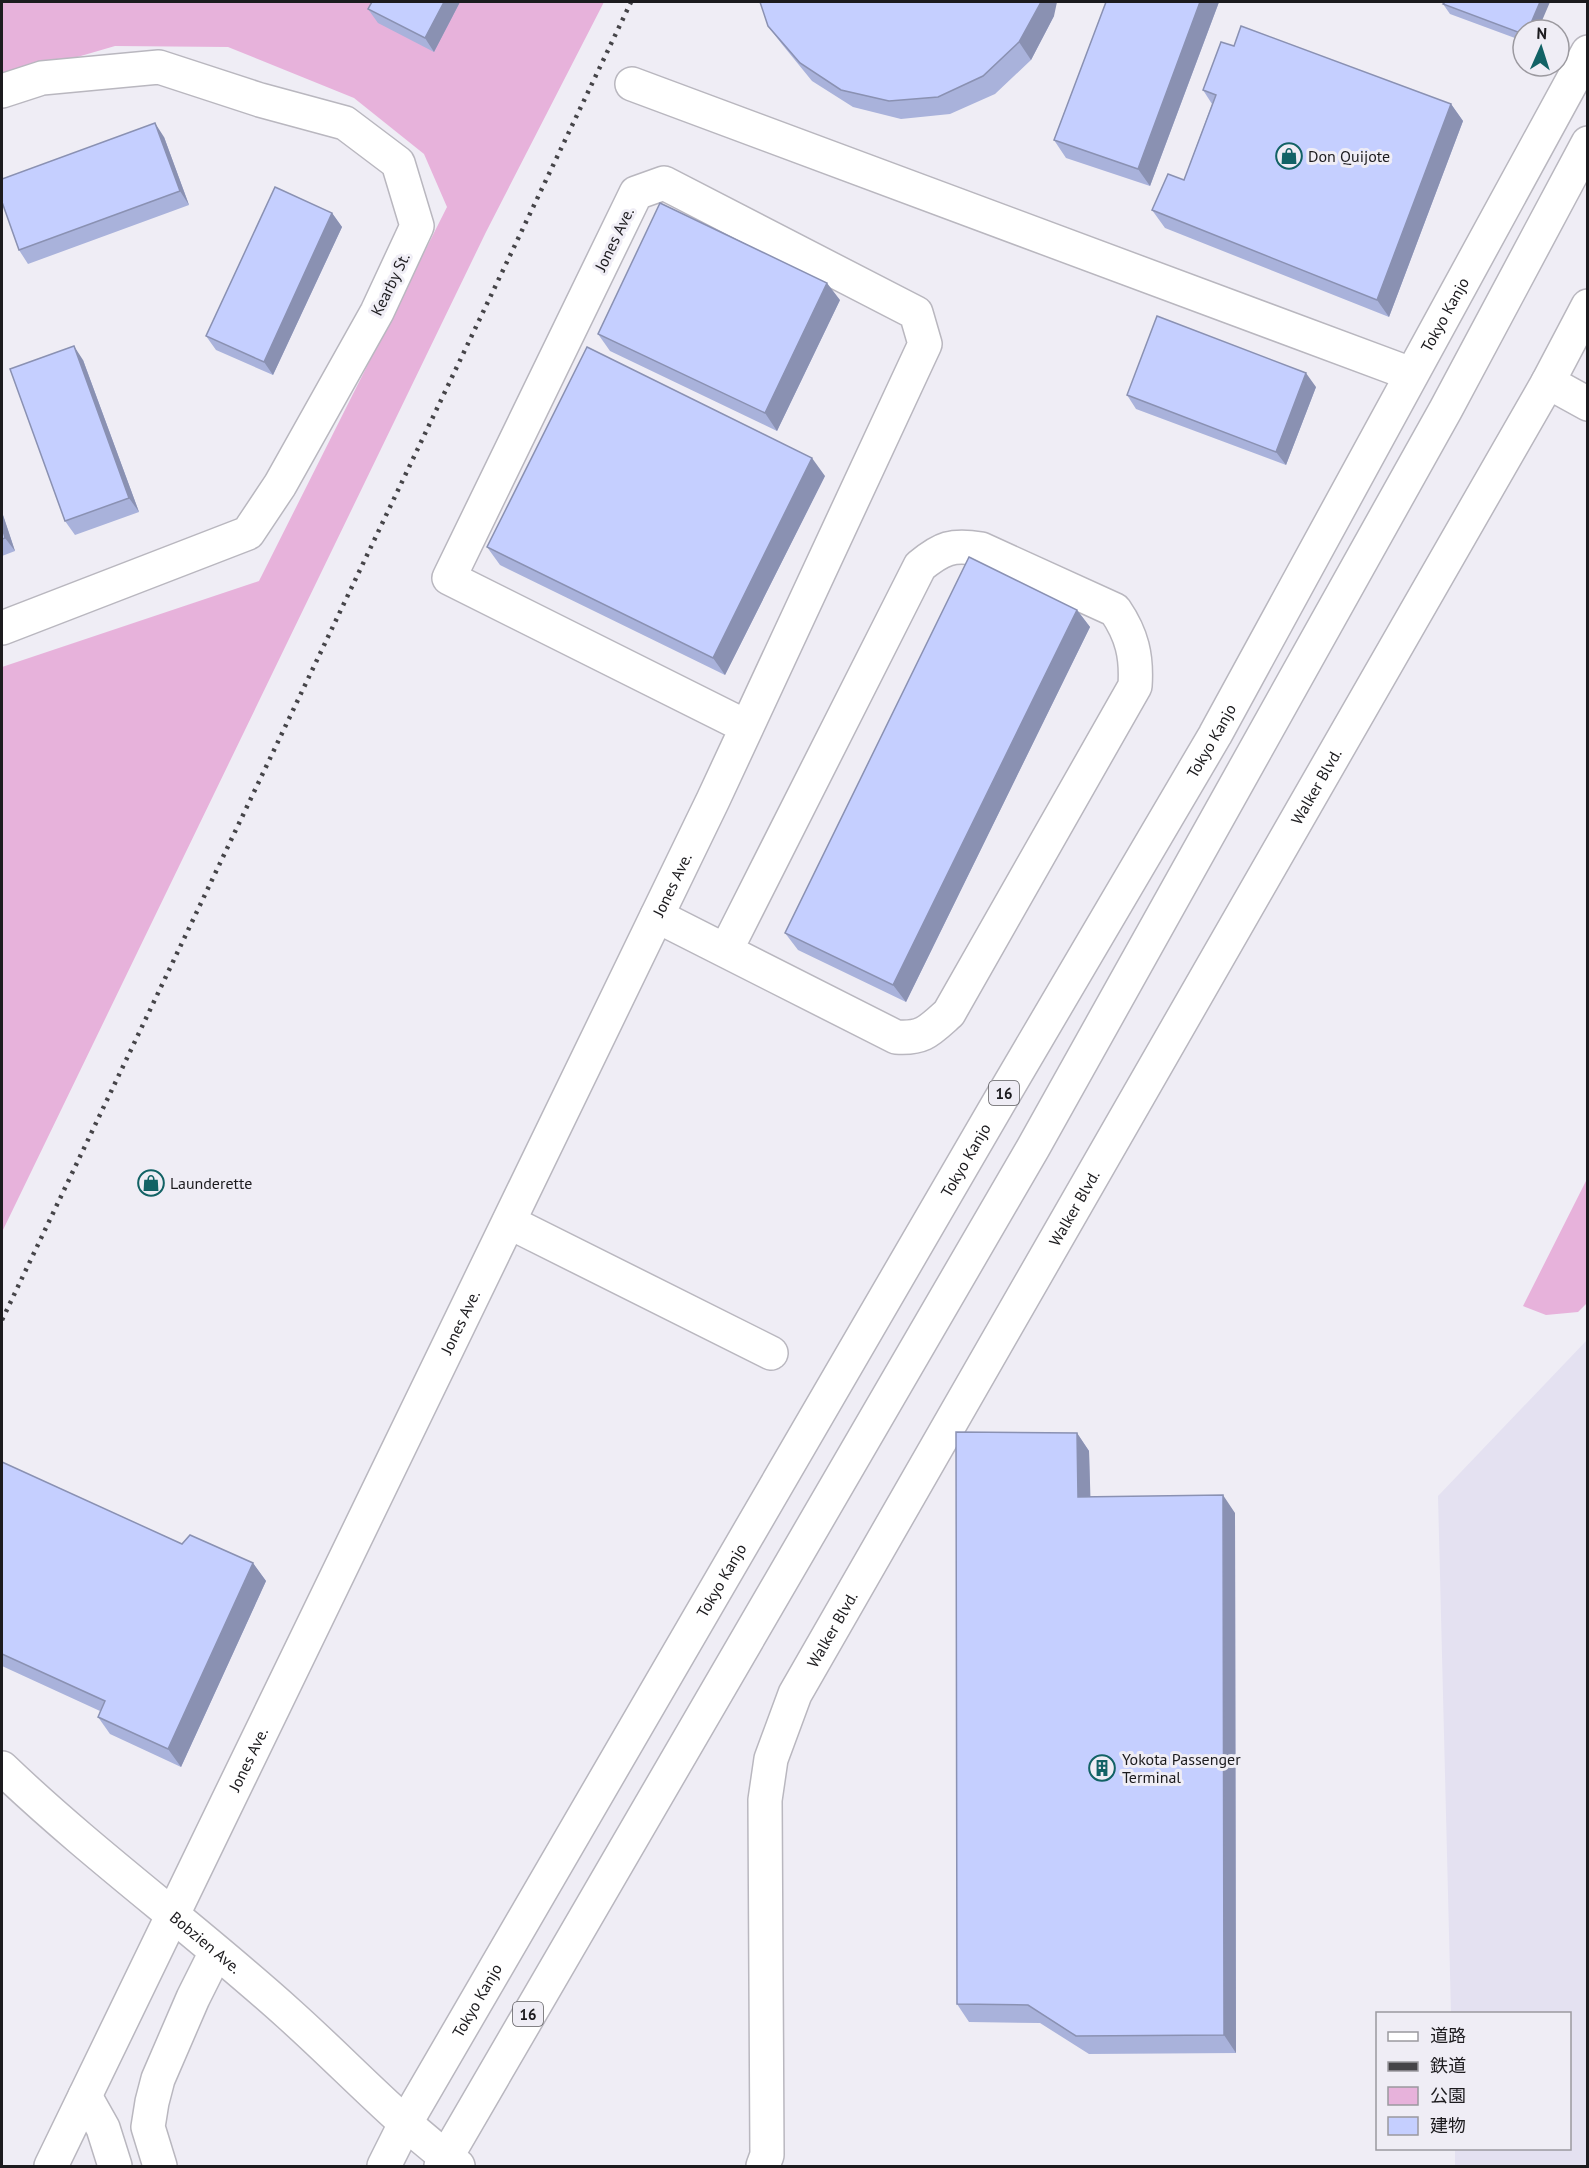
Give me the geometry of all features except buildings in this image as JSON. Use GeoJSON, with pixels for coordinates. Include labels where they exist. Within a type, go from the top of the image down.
{"type":"FeatureCollection","features":[{"type":"Feature","properties":{"kind":"main road","name":"Tokyo Kanjo"},"geometry":{"type":"LineString","coordinates":[[384,2166],[405,2124],[1215,735],[1587,52]]}},
{"type":"Feature","properties":{"kind":"main road","name":"Kearby St."},"geometry":{"type":"LineString","coordinates":[[2,91],[42,78],[159,67],[260,100],[345,123],[398,163],[417,226],[377,312],[280,485],[248,532],[2,628]]}},
{"type":"Feature","properties":{"kind":"main road"},"geometry":{"type":"LineString","coordinates":[[632,84],[1411,374]]}},
{"type":"Feature","properties":{"kind":"main road","name":"16"},"geometry":{"type":"LineString","coordinates":[[448,2163],[1033,1148],[1440,419],[1587,143]]}},
{"type":"Feature","properties":{"kind":"main road","name":"Jones Ave."},"geometry":{"type":"LineString","coordinates":[[51,2166],[657,916],[747,727],[925,344],[916,313],[664,183],[636,194],[448,578],[747,727]]}},
{"type":"Feature","properties":{"kind":"main road","name":"Walker Blvd."},"geometry":{"type":"LineString","coordinates":[[763,2166],[767,2155],[765,1800],[771,1759],[795,1694],[1548,382],[1587,306]]}},
{"type":"Feature","properties":{"kind":"main road"},"geometry":{"type":"LineString","coordinates":[[1548,382],[1587,404]]}},
{"type":"Feature","properties":{"kind":"main road"},"geometry":{"type":"LineString","coordinates":[[657,916],[896,1037],[914,1038],[930,1030],[949,1014],[1135,686],[1136,666],[1132,644],[1127,628],[1115,610],[981,549],[961,545],[936,552],[920,566],[726,950]]}},
{"type":"Feature","properties":{"kind":"main road"},"geometry":{"type":"LineString","coordinates":[[509,1222],[771,1353]]}},
{"type":"Feature","properties":{"kind":"main road","name":"Bobzien Ave."},"geometry":{"type":"LineString","coordinates":[[2,1768],[44,1808],[289,2014],[448,2163]]}},
{"type":"Feature","properties":{"kind":"main road"},"geometry":{"type":"LineString","coordinates":[[160,2166],[148,2127],[158,2079],[193,1998],[216,1952]]}},
{"type":"Feature","properties":{"kind":"main road"},"geometry":{"type":"LineString","coordinates":[[85,2096],[103,2128],[115,2166]]}},
{"type":"Feature","properties":{"kind":"shaded area"},"geometry":{"type":"Polygon","coordinates":[[[1587,1340],[1587,2166],[1455,2166],[1455,2150],[1571,2150],[1571,2012],[1451,2012],[1438,1496],[1587,1340]]]}},
{"type":"Feature","properties":{"kind":"green space"},"geometry":{"type":"Polygon","coordinates":[[[2,2],[604,2],[486,232],[2,1232],[2,667],[259,581],[447,207],[424,154],[354,98],[228,47],[115,46],[2,79],[2,2]]]}},
{"type":"Feature","properties":{"kind":"green space"},"geometry":{"type":"Polygon","coordinates":[[[1587,1179],[1587,1303],[1578,1312],[1546,1315],[1523,1306],[1587,1179]]]}},
{"type":"Feature","properties":{"kind":"railway"},"geometry":{"type":"LineString","coordinates":[[2,1320],[631,2]]}},
{"type":"Feature","properties":{"kind":"place","name":"Don Quijote"},"geometry":{"type":"Point","coordinates":[1289,156]}},
{"type":"Feature","properties":{"kind":"place","name":"Launderette"},"geometry":{"type":"Point","coordinates":[151,1183]}},
{"type":"Feature","properties":{"kind":"place","name":"Yokota Passenger Terminal"},"geometry":{"type":"Point","coordinates":[1102,1768]}}]}
